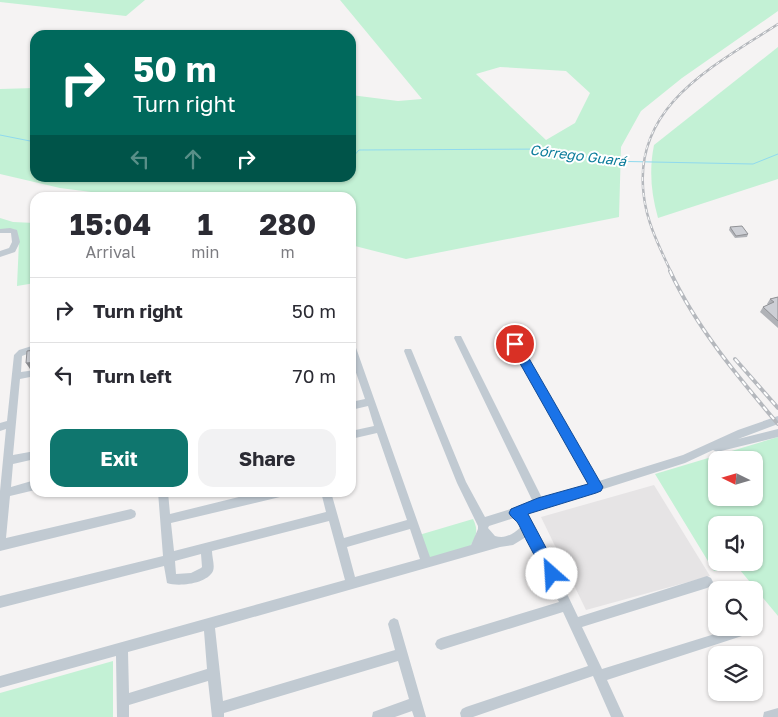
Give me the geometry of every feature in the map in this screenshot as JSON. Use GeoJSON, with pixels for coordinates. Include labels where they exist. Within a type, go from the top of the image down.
{"type":"FeatureCollection","features":[{"type":"Feature","properties":{"kind":"street"},"geometry":{"type":"LineString","coordinates":[[0,231],[12,230],[15,234],[16,242],[12,250],[0,254]]}},
{"type":"Feature","properties":{"kind":"street"},"geometry":{"type":"LineString","coordinates":[[506,328],[596,487]]}},
{"type":"Feature","properties":{"kind":"street"},"geometry":{"type":"LineString","coordinates":[[458,338],[538,504]]}},
{"type":"Feature","properties":{"kind":"street"},"geometry":{"type":"LineString","coordinates":[[30,350],[18,355],[12,424],[3,480],[4,493],[0,545],[130,514]]}},
{"type":"Feature","properties":{"kind":"street"},"geometry":{"type":"LineString","coordinates":[[408,351],[462,483],[489,539],[498,544]]}},
{"type":"Feature","properties":{"kind":"street"},"geometry":{"type":"LineString","coordinates":[[356,368],[381,428],[427,563]]}},
{"type":"Feature","properties":{"kind":"street"},"geometry":{"type":"LineString","coordinates":[[16,376],[30,374]]}},
{"type":"Feature","properties":{"kind":"street"},"geometry":{"type":"LineString","coordinates":[[356,405],[370,402]]}},
{"type":"Feature","properties":{"kind":"street"},"geometry":{"type":"LineString","coordinates":[[698,453],[741,433],[778,420]]}},
{"type":"Feature","properties":{"kind":"street"},"geometry":{"type":"LineString","coordinates":[[0,427],[12,424]]}},
{"type":"Feature","properties":{"kind":"street"},"geometry":{"type":"LineString","coordinates":[[356,433],[381,428]]}},
{"type":"Feature","properties":{"kind":"street"},"geometry":{"type":"LineString","coordinates":[[475,549],[487,520],[516,513],[538,504],[698,453],[778,432]]}},
{"type":"Feature","properties":{"kind":"street"},"geometry":{"type":"LineString","coordinates":[[7,460],[30,456]]}},
{"type":"Feature","properties":{"kind":"street"},"geometry":{"type":"LineString","coordinates":[[4,493],[30,486]]}},
{"type":"Feature","properties":{"kind":"street"},"geometry":{"type":"LineString","coordinates":[[164,497],[170,577],[174,580],[202,575],[207,572],[206,547]]}},
{"type":"Feature","properties":{"kind":"street"},"geometry":{"type":"LineString","coordinates":[[165,520],[242,497]]}},
{"type":"Feature","properties":{"kind":"street"},"geometry":{"type":"LineString","coordinates":[[327,497],[351,583]]}},
{"type":"Feature","properties":{"kind":"street"},"geometry":{"type":"LineString","coordinates":[[516,513],[525,520],[527,529],[536,542],[576,623],[618,717]]}},
{"type":"Feature","properties":{"kind":"street"},"geometry":{"type":"LineString","coordinates":[[0,602],[332,515]]}},
{"type":"Feature","properties":{"kind":"street"},"geometry":{"type":"LineString","coordinates":[[340,544],[413,523]]}},
{"type":"Feature","properties":{"kind":"street"},"geometry":{"type":"LineString","coordinates":[[0,682],[351,583],[498,544],[517,538],[527,529]]}},
{"type":"Feature","properties":{"kind":"street"},"geometry":{"type":"LineString","coordinates":[[576,623],[707,582]]}},
{"type":"Feature","properties":{"kind":"street"},"geometry":{"type":"LineString","coordinates":[[441,644],[567,605]]}},
{"type":"Feature","properties":{"kind":"street"},"geometry":{"type":"LineString","coordinates":[[209,623],[218,713],[403,654]]}},
{"type":"Feature","properties":{"kind":"street"},"geometry":{"type":"LineString","coordinates":[[394,624],[420,717]]}},
{"type":"Feature","properties":{"kind":"street"},"geometry":{"type":"LineString","coordinates":[[466,713],[724,636]]}},
{"type":"Feature","properties":{"kind":"street"},"geometry":{"type":"LineString","coordinates":[[122,648],[123,717]]}},
{"type":"Feature","properties":{"kind":"street"},"geometry":{"type":"LineString","coordinates":[[122,701],[214,673]]}},
{"type":"Feature","properties":{"kind":"street"},"geometry":{"type":"LineString","coordinates":[[378,717],[416,703]]}},
{"type":"Feature","properties":{"kind":"street"},"geometry":{"type":"LineString","coordinates":[[769,717],[778,714]]}},
{"type":"Feature","properties":{"kind":"shaded area"},"geometry":{"type":"Polygon","coordinates":[[[654,485],[710,576],[586,610],[541,517],[654,485]]]}},
{"type":"Feature","properties":{"kind":"green space"},"geometry":{"type":"Polygon","coordinates":[[[0,0],[145,0],[126,16],[0,2],[0,0]]]}},
{"type":"Feature","properties":{"kind":"green space"},"geometry":{"type":"Polygon","coordinates":[[[340,0],[778,0],[778,11],[682,78],[641,111],[621,147],[619,217],[406,259],[356,246],[356,192],[91,192],[34,182],[356,182],[356,96],[398,101],[422,99],[340,0]],[[500,67],[476,74],[546,140],[575,123],[590,93],[566,71],[500,67]]]}},
{"type":"Feature","properties":{"kind":"green space"},"geometry":{"type":"Polygon","coordinates":[[[778,47],[778,179],[658,218],[651,182],[654,145],[778,47]]]}},
{"type":"Feature","properties":{"kind":"green space"},"geometry":{"type":"Polygon","coordinates":[[[30,88],[30,181],[0,174],[0,89],[30,88]]]}},
{"type":"Feature","properties":{"kind":"green space"},"geometry":{"type":"Polygon","coordinates":[[[0,218],[13,222],[30,223],[30,284],[17,286],[19,241],[14,229],[0,229],[0,218]]]}},
{"type":"Feature","properties":{"kind":"green space"},"geometry":{"type":"Polygon","coordinates":[[[778,437],[778,616],[763,598],[763,581],[749,581],[741,571],[763,571],[763,516],[708,516],[708,561],[655,474],[708,458],[708,506],[763,506],[763,451],[731,451],[778,437]]]}},
{"type":"Feature","properties":{"kind":"green space"},"geometry":{"type":"Polygon","coordinates":[[[473,519],[476,534],[469,548],[426,560],[419,535],[473,519]]]}},
{"type":"Feature","properties":{"kind":"green space"},"geometry":{"type":"Polygon","coordinates":[[[113,661],[113,717],[0,717],[0,693],[113,661]]]}},
{"type":"Feature","properties":{"kind":"building"},"geometry":{"type":"Polygon","coordinates":[[[742,226],[748,234],[736,236],[730,227],[742,226]]]}},
{"type":"Feature","properties":{"kind":"building"},"geometry":{"type":"Polygon","coordinates":[[[778,297],[778,321],[763,307],[774,302],[770,299],[778,297]]]}},
{"type":"Feature","properties":{"kind":"building"},"geometry":{"type":"Polygon","coordinates":[[[27,351],[30,351],[30,363],[26,363],[27,351]]]}},
{"type":"Feature","properties":{"kind":"waterway","name":"Córrego Guará"},"geometry":{"type":"LineString","coordinates":[[0,135],[30,141]]}},
{"type":"Feature","properties":{"kind":"waterway","name":"Córrego Guará"},"geometry":{"type":"LineString","coordinates":[[356,153],[359,150],[552,149],[603,161],[753,164],[778,154]]}},
{"type":"Feature","properties":{"kind":"railway"},"geometry":{"type":"LineString","coordinates":[[671,272],[651,226],[644,197],[643,165],[650,137],[664,113],[682,92],[704,73],[778,24]]}},
{"type":"Feature","properties":{"kind":"railway"},"geometry":{"type":"LineString","coordinates":[[670,271],[680,292],[705,332],[733,370],[778,424]]}},
{"type":"Feature","properties":{"kind":"railway"},"geometry":{"type":"LineString","coordinates":[[735,359],[778,408]]}},
{"type":"Feature","properties":{"kind":"route"},"geometry":{"type":"LineString","coordinates":[[515,344],[596,487],[538,504],[516,513],[525,520],[527,529],[536,542],[552,574]]}}]}
